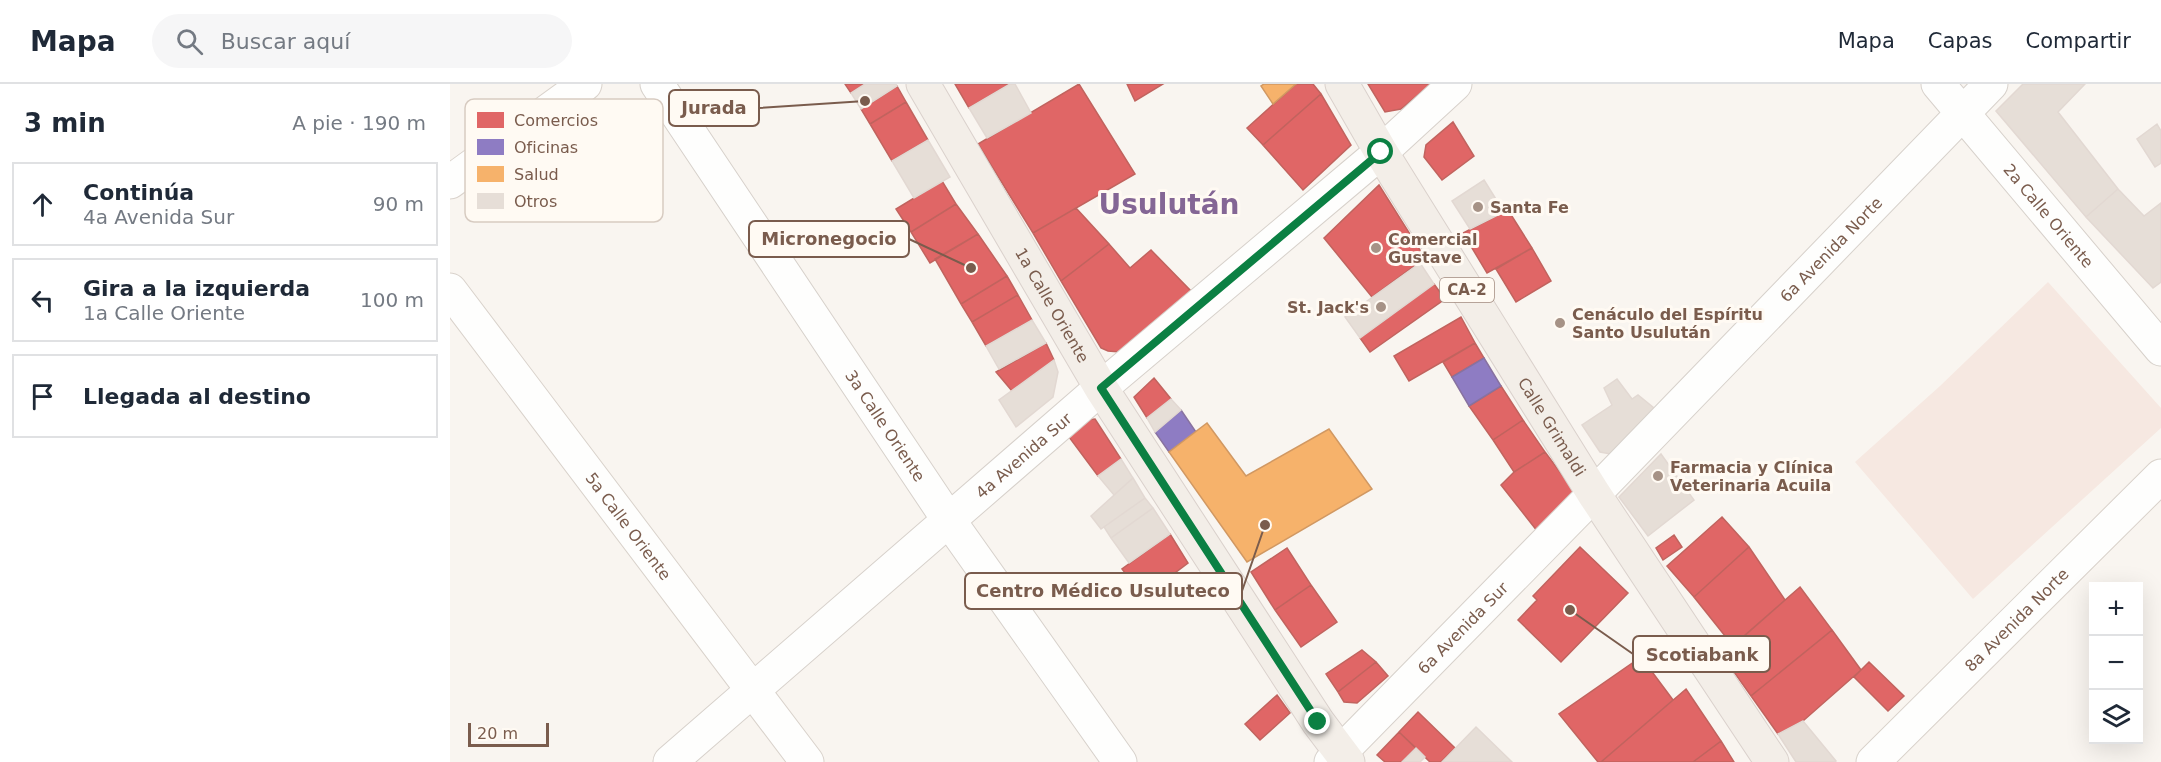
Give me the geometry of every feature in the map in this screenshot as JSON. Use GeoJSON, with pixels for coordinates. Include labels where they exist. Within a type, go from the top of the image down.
{"type":"FeatureCollection","features":[{"type":"Feature","properties":{"kind":"main road","name":"1a Calle Oriente"},"geometry":{"type":"LineString","coordinates":[[923,84],[1101,388],[1340,759]]}},
{"type":"Feature","properties":{"kind":"main road","name":"Calle Grimaldi"},"geometry":{"type":"LineString","coordinates":[[1342,84],[1381,152],[1594,494],[1772,762]]}},
{"type":"Feature","properties":{"kind":"street"},"geometry":{"type":"LineString","coordinates":[[564,99],[585,84]]}},
{"type":"Feature","properties":{"kind":"street","name":"3a Calle Oriente"},"geometry":{"type":"LineString","coordinates":[[657,84],[948,519],[1120,762]]}},
{"type":"Feature","properties":{"kind":"street","name":"4a Avenida Sur"},"geometry":{"type":"LineString","coordinates":[[670,762],[948,519],[1381,152],[1455,84]]}},
{"type":"Feature","properties":{"kind":"street","name":"2a Calle Oriente"},"geometry":{"type":"LineString","coordinates":[[1938,84],[2161,349]]}},
{"type":"Feature","properties":{"kind":"street","name":"6a Avenida Norte"},"geometry":{"type":"LineString","coordinates":[[1594,494],[1991,84]]}},
{"type":"Feature","properties":{"kind":"street"},"geometry":{"type":"LineString","coordinates":[[450,182],[465,171]]}},
{"type":"Feature","properties":{"kind":"street","name":"5a Calle Oriente"},"geometry":{"type":"LineString","coordinates":[[450,290],[807,762]]}},
{"type":"Feature","properties":{"kind":"street","name":"8a Avenida Norte"},"geometry":{"type":"LineString","coordinates":[[1873,762],[2161,476]]}},
{"type":"Feature","properties":{"kind":"street","name":"6a Avenida Sur"},"geometry":{"type":"LineString","coordinates":[[1340,759],[1594,494]]}},
{"type":"Feature","properties":{"kind":"shaded area"},"geometry":{"type":"Polygon","coordinates":[[[2048,282],[2161,408],[2161,428],[1973,599],[1855,462],[1940,386],[2048,282]]]}},
{"type":"Feature","properties":{"kind":"building: Comercios"},"geometry":{"type":"Polygon","coordinates":[[[845,84],[865,84],[851,93],[845,84]]]}},
{"type":"Feature","properties":{"kind":"building: Comercios"},"geometry":{"type":"Polygon","coordinates":[[[955,84],[1010,84],[969,108],[955,84]]]}},
{"type":"Feature","properties":{"kind":"building: Comercios"},"geometry":{"type":"Polygon","coordinates":[[[1079,84],[1135,174],[1033,233],[978,144],[1079,84]]]}},
{"type":"Feature","properties":{"kind":"building: Comercios"},"geometry":{"type":"Polygon","coordinates":[[[1127,84],[1163,84],[1135,101],[1127,84]]]}},
{"type":"Feature","properties":{"kind":"building: Comercios"},"geometry":{"type":"Polygon","coordinates":[[[1296,84],[1313,84],[1321,94],[1263,145],[1247,128],[1296,84]]]}},
{"type":"Feature","properties":{"kind":"building: Comercios"},"geometry":{"type":"Polygon","coordinates":[[[1368,84],[1431,84],[1401,109],[1385,112],[1368,84]]]}},
{"type":"Feature","properties":{"kind":"building: Comercios"},"geometry":{"type":"Polygon","coordinates":[[[897,86],[906,102],[870,124],[861,109],[897,86]]]}},
{"type":"Feature","properties":{"kind":"building: Comercios"},"geometry":{"type":"Polygon","coordinates":[[[1321,94],[1351,145],[1303,190],[1263,145],[1321,94]]]}},
{"type":"Feature","properties":{"kind":"building: Comercios"},"geometry":{"type":"Polygon","coordinates":[[[906,102],[928,140],[892,161],[870,124],[906,102]]]}},
{"type":"Feature","properties":{"kind":"building: Comercios"},"geometry":{"type":"Polygon","coordinates":[[[1453,122],[1474,156],[1442,180],[1424,157],[1426,145],[1453,122]]]}},
{"type":"Feature","properties":{"kind":"building: Comercios"},"geometry":{"type":"Polygon","coordinates":[[[942,181],[956,204],[911,232],[896,209],[942,181]]]}},
{"type":"Feature","properties":{"kind":"building: Comercios","name":"Comercial Gustave"},"geometry":{"type":"Polygon","coordinates":[[[1379,185],[1425,258],[1372,297],[1324,238],[1379,185]]]}},
{"type":"Feature","properties":{"kind":"building: Comercios"},"geometry":{"type":"Polygon","coordinates":[[[956,204],[978,234],[930,263],[911,232],[956,204]]]}},
{"type":"Feature","properties":{"kind":"building: Comercios"},"geometry":{"type":"Polygon","coordinates":[[[1076,208],[1109,244],[1061,281],[1033,233],[1076,208]]]}},
{"type":"Feature","properties":{"kind":"building: Comercios"},"geometry":{"type":"Polygon","coordinates":[[[1508,210],[1532,248],[1487,273],[1463,233],[1508,210]]]}},
{"type":"Feature","properties":{"kind":"building: Comercios"},"geometry":{"type":"Polygon","coordinates":[[[978,234],[1007,276],[961,304],[935,259],[978,234]]]}},
{"type":"Feature","properties":{"kind":"building: Comercios"},"geometry":{"type":"Polygon","coordinates":[[[1109,244],[1130,268],[1151,250],[1191,291],[1120,352],[1101,348],[1061,281],[1109,244]]]}},
{"type":"Feature","properties":{"kind":"building: Comercios"},"geometry":{"type":"Polygon","coordinates":[[[1532,248],[1551,281],[1516,302],[1496,269],[1532,248]]]}},
{"type":"Feature","properties":{"kind":"building: Comercios"},"geometry":{"type":"Polygon","coordinates":[[[1007,276],[1018,295],[972,322],[961,304],[1007,276]]]}},
{"type":"Feature","properties":{"kind":"building: Comercios"},"geometry":{"type":"Polygon","coordinates":[[[1434,284],[1445,299],[1370,352],[1360,338],[1434,284]]]}},
{"type":"Feature","properties":{"kind":"building: Comercios"},"geometry":{"type":"Polygon","coordinates":[[[1018,295],[1032,320],[986,346],[972,322],[1018,295]]]}},
{"type":"Feature","properties":{"kind":"building: Comercios"},"geometry":{"type":"Polygon","coordinates":[[[1461,317],[1475,343],[1409,381],[1394,356],[1461,317]]]}},
{"type":"Feature","properties":{"kind":"building: Comercios"},"geometry":{"type":"Polygon","coordinates":[[[1046,343],[1054,360],[1012,391],[996,372],[1046,343]]]}},
{"type":"Feature","properties":{"kind":"building: Comercios"},"geometry":{"type":"Polygon","coordinates":[[[1475,343],[1484,358],[1452,377],[1443,362],[1475,343]]]}},
{"type":"Feature","properties":{"kind":"building: Comercios"},"geometry":{"type":"Polygon","coordinates":[[[1154,378],[1171,399],[1147,418],[1134,397],[1154,378]]]}},
{"type":"Feature","properties":{"kind":"building: Comercios"},"geometry":{"type":"Polygon","coordinates":[[[1501,386],[1523,420],[1493,440],[1469,406],[1501,386]]]}},
{"type":"Feature","properties":{"kind":"building: Comercios"},"geometry":{"type":"Polygon","coordinates":[[[1095,419],[1121,459],[1098,476],[1066,433],[1085,420],[1095,419]]]}},
{"type":"Feature","properties":{"kind":"building: Comercios"},"geometry":{"type":"Polygon","coordinates":[[[1523,420],[1545,452],[1514,472],[1493,440],[1523,420]]]}},
{"type":"Feature","properties":{"kind":"building: Comercios"},"geometry":{"type":"Polygon","coordinates":[[[1545,452],[1575,492],[1538,532],[1501,485],[1514,472],[1545,452]]]}},
{"type":"Feature","properties":{"kind":"building: Comercios"},"geometry":{"type":"Polygon","coordinates":[[[1722,517],[1749,547],[1694,597],[1667,566],[1722,517]]]}},
{"type":"Feature","properties":{"kind":"building: Comercios"},"geometry":{"type":"Polygon","coordinates":[[[1170,534],[1188,563],[1143,597],[1122,569],[1170,534]]]}},
{"type":"Feature","properties":{"kind":"building: Comercios"},"geometry":{"type":"Polygon","coordinates":[[[1674,535],[1682,547],[1663,560],[1656,548],[1674,535]]]}},
{"type":"Feature","properties":{"kind":"building: Comercios"},"geometry":{"type":"Polygon","coordinates":[[[1580,547],[1628,593],[1561,662],[1518,620],[1537,600],[1533,596],[1580,547]]]}},
{"type":"Feature","properties":{"kind":"building: Comercios"},"geometry":{"type":"Polygon","coordinates":[[[1749,547],[1785,600],[1733,646],[1694,597],[1749,547]]]}},
{"type":"Feature","properties":{"kind":"building: Comercios"},"geometry":{"type":"Polygon","coordinates":[[[1287,548],[1311,585],[1275,610],[1251,572],[1287,548]]]}},
{"type":"Feature","properties":{"kind":"building: Comercios"},"geometry":{"type":"Polygon","coordinates":[[[1311,585],[1337,622],[1301,647],[1275,610],[1311,585]]]}},
{"type":"Feature","properties":{"kind":"building: Comercios"},"geometry":{"type":"Polygon","coordinates":[[[1800,587],[1832,630],[1751,696],[1722,655],[1800,587]]]}},
{"type":"Feature","properties":{"kind":"building: Comercios"},"geometry":{"type":"Polygon","coordinates":[[[1832,630],[1861,670],[1803,721],[1778,734],[1751,696],[1832,630]]]}},
{"type":"Feature","properties":{"kind":"building: Comercios"},"geometry":{"type":"Polygon","coordinates":[[[1362,650],[1376,662],[1338,692],[1326,674],[1362,650]]]}},
{"type":"Feature","properties":{"kind":"building: Comercios"},"geometry":{"type":"Polygon","coordinates":[[[1641,657],[1673,700],[1601,762],[1598,762],[1559,714],[1641,657]]]}},
{"type":"Feature","properties":{"kind":"building: Comercios"},"geometry":{"type":"Polygon","coordinates":[[[1376,662],[1388,676],[1357,703],[1344,702],[1338,692],[1376,662]]]}},
{"type":"Feature","properties":{"kind":"building: Comercios"},"geometry":{"type":"Polygon","coordinates":[[[1869,662],[1904,696],[1888,711],[1854,677],[1869,662]]]}},
{"type":"Feature","properties":{"kind":"building: Comercios"},"geometry":{"type":"Polygon","coordinates":[[[1686,689],[1721,741],[1693,762],[1601,762],[1686,689]]]}},
{"type":"Feature","properties":{"kind":"building: Comercios"},"geometry":{"type":"Polygon","coordinates":[[[1277,695],[1290,713],[1260,740],[1245,724],[1277,695]]]}},
{"type":"Feature","properties":{"kind":"building: Comercios"},"geometry":{"type":"Polygon","coordinates":[[[1418,712],[1455,748],[1441,762],[1430,762],[1399,732],[1418,712]]]}},
{"type":"Feature","properties":{"kind":"building: Comercios"},"geometry":{"type":"Polygon","coordinates":[[[1399,732],[1416,748],[1402,762],[1385,762],[1377,755],[1399,732]]]}},
{"type":"Feature","properties":{"kind":"building: Comercios"},"geometry":{"type":"Polygon","coordinates":[[[1721,741],[1734,762],[1693,762],[1721,741]]]}},
{"type":"Feature","properties":{"kind":"building: Oficinas"},"geometry":{"type":"Polygon","coordinates":[[[1484,358],[1501,386],[1469,406],[1452,377],[1484,358]]]}},
{"type":"Feature","properties":{"kind":"building: Oficinas"},"geometry":{"type":"Polygon","coordinates":[[[1181,410],[1196,432],[1169,452],[1155,432],[1181,410]]]}},
{"type":"Feature","properties":{"kind":"building: Salud"},"geometry":{"type":"Polygon","coordinates":[[[1264,84],[1296,84],[1273,104],[1261,86],[1264,84]]]}},
{"type":"Feature","properties":{"kind":"building: Salud"},"geometry":{"type":"Polygon","coordinates":[[[1207,423],[1246,476],[1329,429],[1372,489],[1247,562],[1169,452],[1207,423]]]}},
{"type":"Feature","properties":{"kind":"building: Otros"},"geometry":{"type":"Polygon","coordinates":[[[865,84],[896,84],[897,86],[861,109],[851,93],[865,84]]]}},
{"type":"Feature","properties":{"kind":"building: Otros"},"geometry":{"type":"Polygon","coordinates":[[[1010,84],[1015,84],[1031,113],[987,138],[969,108],[1010,84]]]}},
{"type":"Feature","properties":{"kind":"building: Otros"},"geometry":{"type":"Polygon","coordinates":[[[2023,84],[2085,84],[2058,112],[2118,189],[2086,217],[1996,111],[2023,84]]]}},
{"type":"Feature","properties":{"kind":"building: Otros"},"geometry":{"type":"Polygon","coordinates":[[[2157,124],[2161,131],[2161,163],[2155,167],[2137,139],[2157,124]]]}},
{"type":"Feature","properties":{"kind":"building: Otros"},"geometry":{"type":"Polygon","coordinates":[[[928,140],[950,177],[914,198],[892,161],[928,140]]]}},
{"type":"Feature","properties":{"kind":"building: Otros","name":"Santa Fe"},"geometry":{"type":"Polygon","coordinates":[[[1484,180],[1504,212],[1470,229],[1452,201],[1484,180]]]}},
{"type":"Feature","properties":{"kind":"building: Otros"},"geometry":{"type":"Polygon","coordinates":[[[2118,189],[2144,216],[2161,203],[2161,282],[2153,288],[2086,217],[2118,189]]]}},
{"type":"Feature","properties":{"kind":"building: Otros","name":"St. Jack's"},"geometry":{"type":"Polygon","coordinates":[[[1420,263],[1434,284],[1360,338],[1345,317],[1420,263]]]}},
{"type":"Feature","properties":{"kind":"building: Otros"},"geometry":{"type":"Polygon","coordinates":[[[1032,320],[1046,343],[999,369],[986,346],[1032,320]]]}},
{"type":"Feature","properties":{"kind":"building: Otros"},"geometry":{"type":"Polygon","coordinates":[[[1054,360],[1058,372],[1053,397],[1016,427],[999,400],[1054,360]]]}},
{"type":"Feature","properties":{"kind":"building: Otros"},"geometry":{"type":"Polygon","coordinates":[[[1617,379],[1632,399],[1638,395],[1659,412],[1616,455],[1600,452],[1582,425],[1612,405],[1604,388],[1617,379]]]}},
{"type":"Feature","properties":{"kind":"building: Otros"},"geometry":{"type":"Polygon","coordinates":[[[1171,399],[1181,410],[1155,432],[1147,418],[1171,399]]]}},
{"type":"Feature","properties":{"kind":"building: Otros","name":"Farmacia y Clínica Veterinaria Acuila"},"geometry":{"type":"Polygon","coordinates":[[[1661,454],[1694,500],[1648,536],[1619,497],[1661,454]]]}},
{"type":"Feature","properties":{"kind":"building: Otros"},"geometry":{"type":"Polygon","coordinates":[[[1121,459],[1133,478],[1114,495],[1098,476],[1121,459]]]}},
{"type":"Feature","properties":{"kind":"building: Otros"},"geometry":{"type":"Polygon","coordinates":[[[1133,478],[1145,498],[1101,529],[1091,516],[1133,478]]]}},
{"type":"Feature","properties":{"kind":"building: Otros"},"geometry":{"type":"Polygon","coordinates":[[[1145,498],[1153,508],[1111,538],[1104,527],[1145,498]]]}},
{"type":"Feature","properties":{"kind":"building: Otros"},"geometry":{"type":"Polygon","coordinates":[[[1153,508],[1170,534],[1129,563],[1111,538],[1153,508]]]}},
{"type":"Feature","properties":{"kind":"building: Otros"},"geometry":{"type":"Polygon","coordinates":[[[1803,721],[1835,762],[1796,762],[1778,734],[1803,721]]]}},
{"type":"Feature","properties":{"kind":"building: Otros"},"geometry":{"type":"Polygon","coordinates":[[[1476,727],[1512,762],[1442,762],[1476,727]]]}},
{"type":"Feature","properties":{"kind":"building: Otros"},"geometry":{"type":"Polygon","coordinates":[[[1416,748],[1425,757],[1420,762],[1402,762],[1416,748]]]}},
{"type":"Feature","properties":{"kind":"place","name":"Jurada"},"geometry":{"type":"Point","coordinates":[865,101]}},
{"type":"Feature","properties":{"kind":"place","name":"Santa Fe"},"geometry":{"type":"Point","coordinates":[1478,207]}},
{"type":"Feature","properties":{"kind":"place","name":"Comercial Gustave"},"geometry":{"type":"Point","coordinates":[1376,248]}},
{"type":"Feature","properties":{"kind":"place","name":"Micronegocio"},"geometry":{"type":"Point","coordinates":[971,268]}},
{"type":"Feature","properties":{"kind":"place","name":"St. Jack's"},"geometry":{"type":"Point","coordinates":[1381,307]}},
{"type":"Feature","properties":{"kind":"place","name":"Cenáculo del Espíritu Santo Usulután"},"geometry":{"type":"Point","coordinates":[1560,323]}},
{"type":"Feature","properties":{"kind":"place","name":"Farmacia y Clínica Veterinaria Acuila"},"geometry":{"type":"Point","coordinates":[1658,476]}},
{"type":"Feature","properties":{"kind":"place","name":"Centro Médico Usuluteco"},"geometry":{"type":"Point","coordinates":[1265,525]}},
{"type":"Feature","properties":{"kind":"place","name":"Scotiabank"},"geometry":{"type":"Point","coordinates":[1570,610]}},
{"type":"Feature","properties":{"kind":"district","name":"Usulután"},"geometry":{"type":"Point","coordinates":[1169,204]}},
{"type":"Feature","properties":{"kind":"route"},"geometry":{"type":"LineString","coordinates":[[1318,722],[1101,388],[1381,152]]}}]}
